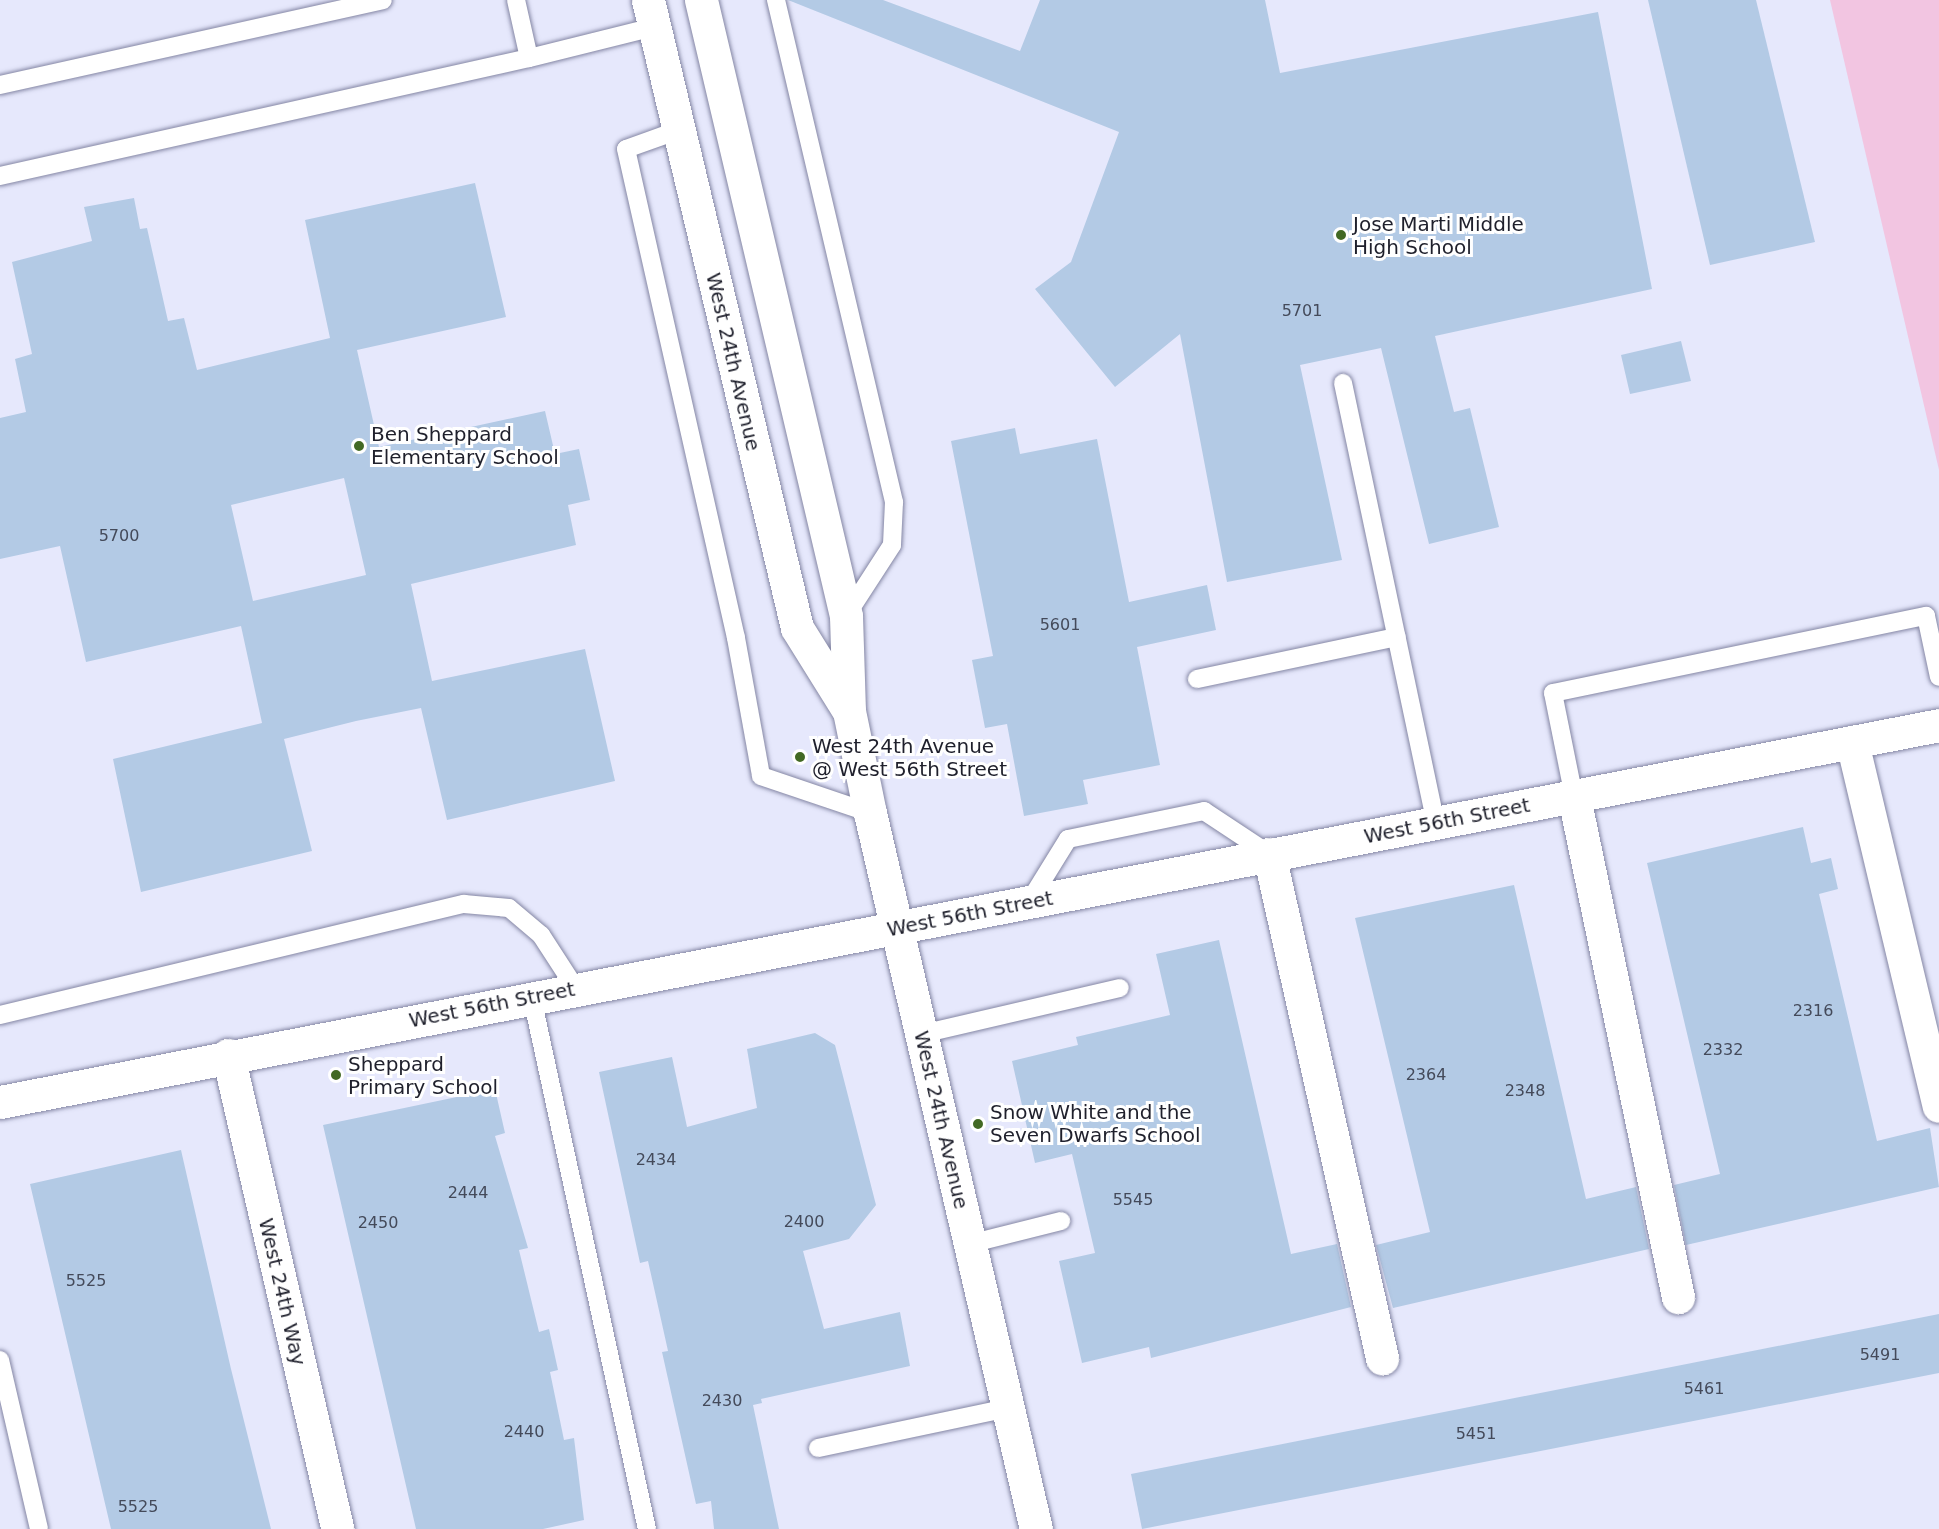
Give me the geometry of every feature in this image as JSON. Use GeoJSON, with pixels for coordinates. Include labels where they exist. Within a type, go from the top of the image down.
{"type":"FeatureCollection","features":[{"type":"Feature","properties":{"kind":"street","name":"West 24th Avenue"},"geometry":{"type":"LineString","coordinates":[[701,0],[846,616],[849,711],[870,813],[1036,1529]]}},
{"type":"Feature","properties":{"kind":"street","name":"West 24th Avenue"},"geometry":{"type":"LineString","coordinates":[[651,14],[796,628],[849,711]]}},
{"type":"Feature","properties":{"kind":"street","name":"West 56th Street"},"geometry":{"type":"LineString","coordinates":[[0,1102],[228,1055],[898,928],[1939,725]]}},
{"type":"Feature","properties":{"kind":"street"},"geometry":{"type":"LineString","coordinates":[[1852,742],[1939,1106]]}},
{"type":"Feature","properties":{"kind":"street"},"geometry":{"type":"LineString","coordinates":[[1574,797],[1678,1297]]}},
{"type":"Feature","properties":{"kind":"street"},"geometry":{"type":"LineString","coordinates":[[1269,854],[1382,1358]]}},
{"type":"Feature","properties":{"kind":"street","name":"West 24th Way"},"geometry":{"type":"LineString","coordinates":[[228,1055],[337,1529]]}},
{"type":"Feature","properties":{"kind":"lane"},"geometry":{"type":"LineString","coordinates":[[0,85],[383,0]]}},
{"type":"Feature","properties":{"kind":"lane"},"geometry":{"type":"LineString","coordinates":[[516,0],[529,58]]}},
{"type":"Feature","properties":{"kind":"lane"},"geometry":{"type":"LineString","coordinates":[[776,0],[894,502],[891,545],[846,616]]}},
{"type":"Feature","properties":{"kind":"lane"},"geometry":{"type":"LineString","coordinates":[[0,176],[529,58],[651,14]]}},
{"type":"Feature","properties":{"kind":"lane"},"geometry":{"type":"LineString","coordinates":[[678,130],[627,149],[736,638],[761,776],[870,813]]}},
{"type":"Feature","properties":{"kind":"lane"},"geometry":{"type":"LineString","coordinates":[[1343,383],[1436,823]]}},
{"type":"Feature","properties":{"kind":"lane"},"geometry":{"type":"LineString","coordinates":[[1574,797],[1553,693],[1926,616],[1939,677]]}},
{"type":"Feature","properties":{"kind":"lane"},"geometry":{"type":"LineString","coordinates":[[1197,679],[1397,637]]}},
{"type":"Feature","properties":{"kind":"lane"},"geometry":{"type":"LineString","coordinates":[[1029,902],[1068,839],[1204,811],[1269,854]]}},
{"type":"Feature","properties":{"kind":"lane"},"geometry":{"type":"LineString","coordinates":[[0,1015],[464,904],[509,908],[541,935],[576,989]]}},
{"type":"Feature","properties":{"kind":"lane"},"geometry":{"type":"LineString","coordinates":[[922,1034],[1120,988]]}},
{"type":"Feature","properties":{"kind":"lane"},"geometry":{"type":"LineString","coordinates":[[532,998],[647,1529]]}},
{"type":"Feature","properties":{"kind":"lane"},"geometry":{"type":"LineString","coordinates":[[969,1244],[1061,1221]]}},
{"type":"Feature","properties":{"kind":"lane"},"geometry":{"type":"LineString","coordinates":[[0,1360],[39,1529]]}},
{"type":"Feature","properties":{"kind":"lane"},"geometry":{"type":"LineString","coordinates":[[818,1448],[1007,1408]]}},
{"type":"Feature","properties":{"kind":"shaded area"},"geometry":{"type":"Polygon","coordinates":[[[1830,0],[1939,0],[1939,470],[1830,0]]]}},
{"type":"Feature","properties":{"kind":"building"},"geometry":{"type":"Polygon","coordinates":[[[788,0],[883,0],[1020,51],[1040,0],[1265,0],[1280,73],[1598,12],[1652,289],[1435,336],[1454,412],[1470,408],[1499,527],[1429,544],[1381,348],[1300,365],[1342,560],[1227,582],[1180,334],[1115,387],[1035,289],[1071,262],[1119,132],[788,0]]]}},
{"type":"Feature","properties":{"kind":"building"},"geometry":{"type":"Polygon","coordinates":[[[1648,0],[1756,0],[1815,242],[1710,265],[1648,0]]]}},
{"type":"Feature","properties":{"kind":"building"},"geometry":{"type":"Polygon","coordinates":[[[475,183],[506,317],[357,350],[379,447],[545,411],[555,454],[579,449],[590,500],[568,505],[576,545],[411,584],[432,681],[585,649],[615,781],[447,820],[421,708],[356,721],[284,739],[312,851],[141,892],[113,759],[262,723],[241,626],[86,662],[60,546],[0,559],[0,418],[26,412],[15,359],[32,354],[12,262],[92,241],[84,207],[134,198],[140,229],[147,228],[168,321],[184,318],[197,370],[330,338],[305,220],[475,183]],[[344,478],[231,505],[253,601],[366,575],[344,478]]]}},
{"type":"Feature","properties":{"kind":"building"},"geometry":{"type":"Polygon","coordinates":[[[1681,341],[1691,381],[1630,394],[1621,355],[1681,341]]]}},
{"type":"Feature","properties":{"kind":"building"},"geometry":{"type":"Polygon","coordinates":[[[1015,428],[1020,454],[1097,439],[1129,602],[1207,585],[1216,630],[1137,647],[1160,765],[1083,780],[1088,804],[1024,816],[1007,724],[985,728],[972,660],[993,656],[951,441],[1015,428]]]}},
{"type":"Feature","properties":{"kind":"building"},"geometry":{"type":"Polygon","coordinates":[[[1803,827],[1811,863],[1831,858],[1838,889],[1819,894],[1877,1141],[1930,1128],[1939,1187],[1686,1245],[1674,1185],[1720,1174],[1647,863],[1803,827]]]}},
{"type":"Feature","properties":{"kind":"building"},"geometry":{"type":"Polygon","coordinates":[[[1514,885],[1586,1199],[1636,1187],[1649,1249],[1393,1308],[1376,1245],[1430,1232],[1355,918],[1514,885]]]}},
{"type":"Feature","properties":{"kind":"building"},"geometry":{"type":"Polygon","coordinates":[[[1219,940],[1291,1254],[1337,1244],[1351,1307],[1151,1358],[1149,1347],[1082,1363],[1059,1261],[1095,1253],[1072,1154],[1035,1163],[1012,1061],[1078,1045],[1076,1037],[1170,1015],[1156,954],[1219,940]]]}},
{"type":"Feature","properties":{"kind":"building"},"geometry":{"type":"Polygon","coordinates":[[[815,1033],[835,1045],[876,1205],[849,1239],[803,1251],[824,1329],[900,1312],[910,1366],[761,1399],[762,1403],[753,1405],[779,1529],[714,1529],[711,1501],[696,1504],[662,1352],[668,1351],[648,1261],[640,1263],[599,1072],[672,1057],[687,1127],[757,1108],[747,1049],[815,1033]]]}},
{"type":"Feature","properties":{"kind":"building"},"geometry":{"type":"Polygon","coordinates":[[[495,1089],[505,1133],[495,1136],[528,1248],[519,1250],[539,1332],[549,1329],[558,1370],[550,1372],[564,1440],[574,1438],[584,1520],[543,1529],[416,1529],[323,1125],[495,1089]]]}},
{"type":"Feature","properties":{"kind":"building"},"geometry":{"type":"Polygon","coordinates":[[[181,1150],[231,1369],[271,1529],[111,1529],[30,1184],[181,1150]]]}},
{"type":"Feature","properties":{"kind":"building"},"geometry":{"type":"Polygon","coordinates":[[[1939,1314],[1939,1373],[1142,1529],[1131,1474],[1939,1314]]]}},
{"type":"Feature","properties":{"kind":"place","name":"Jose Marti Middle High School"},"geometry":{"type":"Point","coordinates":[1341,235]}},
{"type":"Feature","properties":{"kind":"place","name":"Ben Sheppard Elementary School"},"geometry":{"type":"Point","coordinates":[359,446]}},
{"type":"Feature","properties":{"kind":"place","name":"West 24th Avenue @ West 56th Street"},"geometry":{"type":"Point","coordinates":[800,757]}},
{"type":"Feature","properties":{"kind":"place","name":"Sheppard Primary School"},"geometry":{"type":"Point","coordinates":[336,1075]}},
{"type":"Feature","properties":{"kind":"place","name":"Snow White and the Seven Dwarfs School"},"geometry":{"type":"Point","coordinates":[978,1124]}}]}
